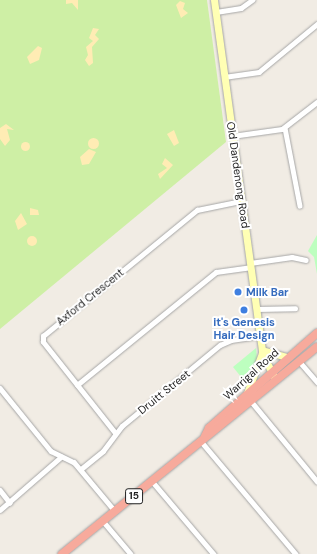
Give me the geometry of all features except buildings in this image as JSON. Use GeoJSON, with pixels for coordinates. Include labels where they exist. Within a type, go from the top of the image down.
{"type":"FeatureCollection","features":[{"type":"Feature","properties":{"kind":"highway","name":"Warrigal Road"},"geometry":{"type":"LineString","coordinates":[[202,438],[209,428],[270,372],[317,333]]}},
{"type":"Feature","properties":{"kind":"highway","name":"Warrigal Road"},"geometry":{"type":"LineString","coordinates":[[62,554],[152,481],[202,438],[251,401],[317,347]]}},
{"type":"Feature","properties":{"kind":"main road","name":"Old Dandenong Road"},"geometry":{"type":"LineString","coordinates":[[214,0],[262,351],[270,372],[276,380]]}},
{"type":"Feature","properties":{"kind":"main road"},"geometry":{"type":"LineString","coordinates":[[247,393],[262,351],[287,357]]}},
{"type":"Feature","properties":{"kind":"street"},"geometry":{"type":"LineString","coordinates":[[216,12],[241,8],[252,0]]}},
{"type":"Feature","properties":{"kind":"street"},"geometry":{"type":"LineString","coordinates":[[224,77],[259,72],[317,24]]}},
{"type":"Feature","properties":{"kind":"street"},"geometry":{"type":"LineString","coordinates":[[232,136],[285,128],[317,102]]}},
{"type":"Feature","properties":{"kind":"street"},"geometry":{"type":"LineString","coordinates":[[285,128],[300,206]]}},
{"type":"Feature","properties":{"kind":"street","name":"Axford Crescent"},"geometry":{"type":"LineString","coordinates":[[115,432],[43,342],[44,334],[197,210],[241,201]]}},
{"type":"Feature","properties":{"kind":"street"},"geometry":{"type":"LineString","coordinates":[[77,385],[216,272],[292,257],[306,260]]}},
{"type":"Feature","properties":{"kind":"street"},"geometry":{"type":"LineString","coordinates":[[256,309],[295,308]]}},
{"type":"Feature","properties":{"kind":"street","name":"Druitt Street"},"geometry":{"type":"LineString","coordinates":[[81,469],[103,451],[115,432],[223,343],[260,336]]}},
{"type":"Feature","properties":{"kind":"street"},"geometry":{"type":"LineString","coordinates":[[299,361],[317,382]]}},
{"type":"Feature","properties":{"kind":"street"},"geometry":{"type":"LineString","coordinates":[[0,388],[51,451],[81,469],[114,511]]}},
{"type":"Feature","properties":{"kind":"street"},"geometry":{"type":"LineString","coordinates":[[251,401],[317,481]]}},
{"type":"Feature","properties":{"kind":"street"},"geometry":{"type":"LineString","coordinates":[[202,438],[296,554]]}},
{"type":"Feature","properties":{"kind":"street"},"geometry":{"type":"LineString","coordinates":[[0,510],[10,503],[61,457]]}},
{"type":"Feature","properties":{"kind":"street"},"geometry":{"type":"LineString","coordinates":[[152,481],[214,554]]}},
{"type":"Feature","properties":{"kind":"street"},"geometry":{"type":"LineString","coordinates":[[0,490],[10,503]]}},
{"type":"Feature","properties":{"kind":"street"},"geometry":{"type":"LineString","coordinates":[[103,521],[131,554]]}},
{"type":"Feature","properties":{"kind":"green space"},"geometry":{"type":"Polygon","coordinates":[[[0,0],[207,0],[226,142],[0,329],[0,0]]]}},
{"type":"Feature","properties":{"kind":"green space"},"geometry":{"type":"Polygon","coordinates":[[[317,235],[317,274],[314,257],[308,251],[317,235]]]}},
{"type":"Feature","properties":{"kind":"green space"},"geometry":{"type":"Polygon","coordinates":[[[256,348],[257,358],[246,383],[233,367],[256,348]]]}},
{"type":"Feature","properties":{"kind":"sand"},"geometry":{"type":"Polygon","coordinates":[[[66,0],[78,0],[78,10],[72,3],[66,4],[66,0]]]}},
{"type":"Feature","properties":{"kind":"sand"},"geometry":{"type":"Polygon","coordinates":[[[180,1],[185,3],[183,9],[188,13],[181,18],[176,5],[180,1]]]}},
{"type":"Feature","properties":{"kind":"sand"},"geometry":{"type":"Polygon","coordinates":[[[93,28],[99,29],[95,35],[99,39],[92,47],[93,63],[89,66],[85,60],[88,55],[86,47],[93,41],[89,38],[93,28]]]}},
{"type":"Feature","properties":{"kind":"sand"},"geometry":{"type":"Polygon","coordinates":[[[38,46],[42,48],[39,60],[30,64],[27,57],[38,46]]]}},
{"type":"Feature","properties":{"kind":"sand"},"geometry":{"type":"Polygon","coordinates":[[[6,124],[14,130],[7,129],[10,140],[5,146],[0,139],[0,128],[6,124]]]}},
{"type":"Feature","properties":{"kind":"sand"},"geometry":{"type":"Polygon","coordinates":[[[174,130],[179,143],[174,146],[167,134],[174,130]]]}},
{"type":"Feature","properties":{"kind":"sand"},"geometry":{"type":"Polygon","coordinates":[[[91,138],[95,138],[97,139],[97,147],[91,148],[88,145],[88,141],[91,138]]]}},
{"type":"Feature","properties":{"kind":"sand"},"geometry":{"type":"Polygon","coordinates":[[[25,141],[30,146],[25,151],[20,146],[25,141]]]}},
{"type":"Feature","properties":{"kind":"sand"},"geometry":{"type":"Polygon","coordinates":[[[89,149],[96,152],[89,164],[82,165],[80,157],[89,149]]]}},
{"type":"Feature","properties":{"kind":"sand"},"geometry":{"type":"Polygon","coordinates":[[[165,158],[173,165],[160,179],[158,174],[167,168],[162,164],[165,158]]]}},
{"type":"Feature","properties":{"kind":"sand"},"geometry":{"type":"Polygon","coordinates":[[[30,208],[38,210],[39,215],[30,215],[30,208]]]}},
{"type":"Feature","properties":{"kind":"sand"},"geometry":{"type":"Polygon","coordinates":[[[21,213],[27,224],[18,230],[15,221],[21,213]]]}},
{"type":"Feature","properties":{"kind":"sand"},"geometry":{"type":"Polygon","coordinates":[[[32,236],[37,241],[32,246],[27,241],[32,236]]]}},
{"type":"Feature","properties":{"kind":"place","name":"Milk Bar"},"geometry":{"type":"Point","coordinates":[238,292]}},
{"type":"Feature","properties":{"kind":"place","name":"it's Genesis Hair Design"},"geometry":{"type":"Point","coordinates":[244,310]}}]}
